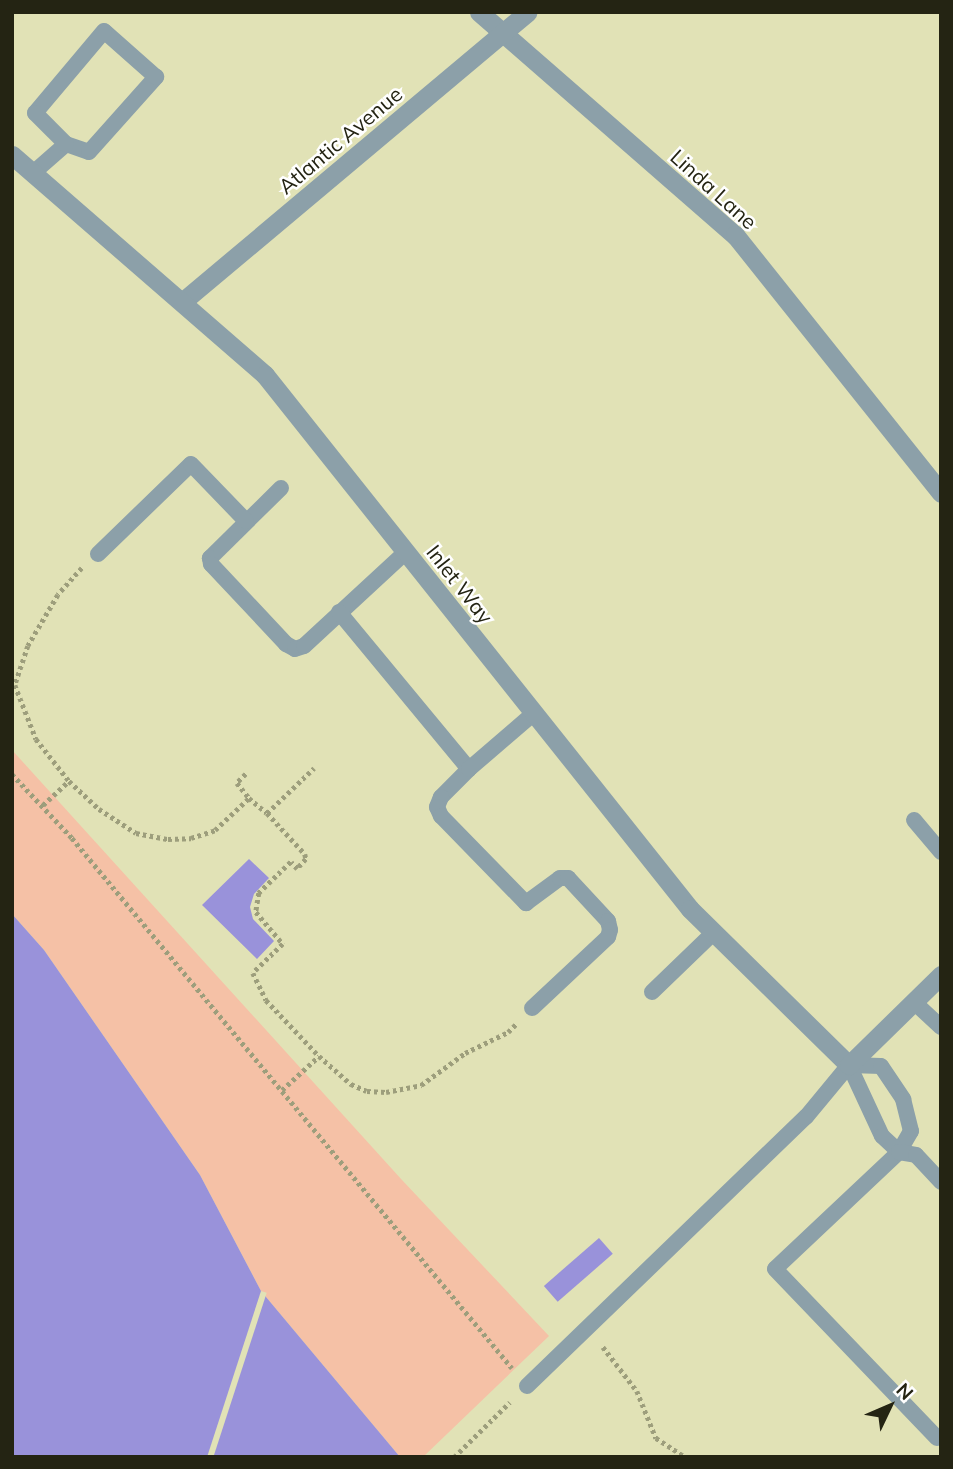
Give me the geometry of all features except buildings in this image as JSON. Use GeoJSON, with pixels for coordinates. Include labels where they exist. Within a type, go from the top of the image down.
{"type":"FeatureCollection","features":[{"type":"Feature","properties":{"kind":"street","name":"Linda Lane"},"geometry":{"type":"LineString","coordinates":[[479,12],[736,235],[941,493]]}},
{"type":"Feature","properties":{"kind":"street","name":"Atlantic Avenue"},"geometry":{"type":"LineString","coordinates":[[182,302],[527,12]]}},
{"type":"Feature","properties":{"kind":"street","name":"Inlet Way"},"geometry":{"type":"LineString","coordinates":[[12,155],[265,375],[690,909],[849,1065]]}},
{"type":"Feature","properties":{"kind":"street"},"geometry":{"type":"LineString","coordinates":[[849,1065],[941,975]]}},
{"type":"Feature","properties":{"kind":"lane"},"geometry":{"type":"LineString","coordinates":[[104,31],[156,77],[89,152],[66,144],[35,113],[104,31]]}},
{"type":"Feature","properties":{"kind":"lane"},"geometry":{"type":"LineString","coordinates":[[33,173],[66,144]]}},
{"type":"Feature","properties":{"kind":"lane"},"geometry":{"type":"LineString","coordinates":[[98,554],[191,464],[246,521]]}},
{"type":"Feature","properties":{"kind":"lane"},"geometry":{"type":"LineString","coordinates":[[281,488],[215,550],[210,558],[211,564],[286,644],[295,649],[304,646],[406,552]]}},
{"type":"Feature","properties":{"kind":"lane"},"geometry":{"type":"LineString","coordinates":[[340,612],[469,769]]}},
{"type":"Feature","properties":{"kind":"lane"},"geometry":{"type":"LineString","coordinates":[[532,1008],[608,937],[608,921],[568,878],[560,878],[526,904],[441,816],[437,807],[442,797],[469,769],[534,713]]}},
{"type":"Feature","properties":{"kind":"lane"},"geometry":{"type":"LineString","coordinates":[[914,820],[941,852]]}},
{"type":"Feature","properties":{"kind":"lane"},"geometry":{"type":"LineString","coordinates":[[652,992],[713,933]]}},
{"type":"Feature","properties":{"kind":"lane"},"geometry":{"type":"LineString","coordinates":[[914,1002],[941,1027]]}},
{"type":"Feature","properties":{"kind":"lane"},"geometry":{"type":"LineString","coordinates":[[849,1065],[881,1066],[902,1100],[911,1131],[899,1152],[775,1269],[937,1438]]}},
{"type":"Feature","properties":{"kind":"lane"},"geometry":{"type":"LineString","coordinates":[[849,1065],[881,1136],[899,1152],[916,1155],[941,1182]]}},
{"type":"Feature","properties":{"kind":"lane"},"geometry":{"type":"LineString","coordinates":[[527,1386],[806,1117],[849,1065]]}},
{"type":"Feature","properties":{"kind":"path"},"geometry":{"type":"LineString","coordinates":[[98,554],[58,595],[28,646],[15,684],[36,739],[69,781],[99,809],[136,833],[168,839],[215,830],[248,798]]}},
{"type":"Feature","properties":{"kind":"path"},"geometry":{"type":"LineString","coordinates":[[267,813],[314,768]]}},
{"type":"Feature","properties":{"kind":"path"},"geometry":{"type":"LineString","coordinates":[[12,774],[43,806],[282,1090],[527,1386],[454,1457]]}},
{"type":"Feature","properties":{"kind":"path"},"geometry":{"type":"LineString","coordinates":[[246,774],[237,783],[248,798],[267,813],[305,853],[306,859],[297,869],[291,863],[259,893],[256,912],[283,944],[253,973],[266,1000],[319,1056],[351,1084],[367,1091],[403,1090],[421,1086],[465,1053],[508,1032],[532,1008]]}},
{"type":"Feature","properties":{"kind":"path"},"geometry":{"type":"LineString","coordinates":[[43,806],[69,781]]}},
{"type":"Feature","properties":{"kind":"path"},"geometry":{"type":"LineString","coordinates":[[282,1090],[319,1056]]}},
{"type":"Feature","properties":{"kind":"path"},"geometry":{"type":"LineString","coordinates":[[603,1347],[637,1391],[656,1437],[685,1457]]}},
{"type":"Feature","properties":{"kind":"shaded area"},"geometry":{"type":"Polygon","coordinates":[[[12,750],[402,1180],[549,1336],[423,1457],[400,1457],[261,1291],[200,1175],[44,950],[12,914],[12,750]]]}},
{"type":"Feature","properties":{"kind":"shaded area"},"geometry":{"type":"Polygon","coordinates":[[[249,859],[269,878],[254,894],[250,907],[253,919],[274,941],[257,959],[202,905],[249,859]]]}},
{"type":"Feature","properties":{"kind":"shaded area"},"geometry":{"type":"Polygon","coordinates":[[[12,914],[44,950],[200,1175],[261,1291],[400,1457],[12,1457],[12,914]]]}},
{"type":"Feature","properties":{"kind":"shaded area"},"geometry":{"type":"Polygon","coordinates":[[[599,1238],[613,1254],[558,1302],[544,1286],[599,1238]]]}},
{"type":"Feature","properties":{"kind":"pier"},"geometry":{"type":"Polygon","coordinates":[[[261,1291],[267,1293],[213,1457],[207,1457],[261,1291]]]}}]}
